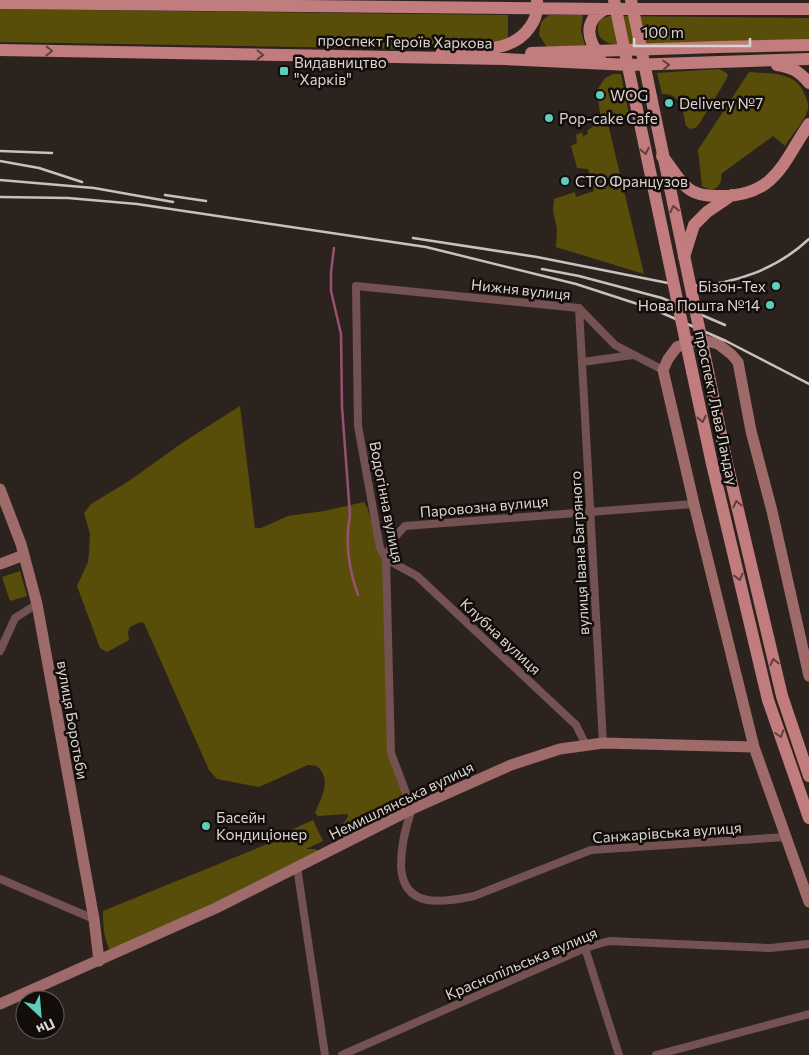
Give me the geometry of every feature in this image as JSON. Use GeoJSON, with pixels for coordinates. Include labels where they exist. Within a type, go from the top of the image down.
{"type":"FeatureCollection","features":[{"type":"Feature","properties":{"kind":"main road"},"geometry":{"type":"LineString","coordinates":[[460,8],[488,0]]}},
{"type":"Feature","properties":{"kind":"main road","name":"проспект Льва Ландау"},"geometry":{"type":"LineString","coordinates":[[630,0],[726,459],[782,696],[809,776]]}},
{"type":"Feature","properties":{"kind":"main road"},"geometry":{"type":"LineString","coordinates":[[666,8],[688,0]]}},
{"type":"Feature","properties":{"kind":"main road"},"geometry":{"type":"LineString","coordinates":[[754,0],[776,8]]}},
{"type":"Feature","properties":{"kind":"main road"},"geometry":{"type":"LineString","coordinates":[[0,3],[460,8],[528,4],[609,4],[666,8],[809,9]]}},
{"type":"Feature","properties":{"kind":"main road"},"geometry":{"type":"LineString","coordinates":[[528,4],[529,29],[547,57]]}},
{"type":"Feature","properties":{"kind":"main road"},"geometry":{"type":"LineString","coordinates":[[609,4],[594,16],[590,22],[589,31],[594,45],[603,60],[618,65]]}},
{"type":"Feature","properties":{"kind":"main road","name":"проспект Льва Ландау"},"geometry":{"type":"LineString","coordinates":[[609,4],[716,483],[768,700],[809,818]]}},
{"type":"Feature","properties":{"kind":"main road"},"geometry":{"type":"LineString","coordinates":[[421,58],[445,50],[500,47],[512,42],[529,29]]}},
{"type":"Feature","properties":{"kind":"main road"},"geometry":{"type":"LineString","coordinates":[[421,58],[442,54],[547,57],[594,45],[611,50],[809,46]]}},
{"type":"Feature","properties":{"kind":"main road","name":"проспект Героїв Харкова"},"geometry":{"type":"LineString","coordinates":[[0,50],[421,58],[547,57],[618,65],[809,59]]}},
{"type":"Feature","properties":{"kind":"main road"},"geometry":{"type":"LineString","coordinates":[[733,61],[789,67],[798,71],[809,84]]}},
{"type":"Feature","properties":{"kind":"main road"},"geometry":{"type":"LineString","coordinates":[[662,156],[691,190],[709,195],[732,195],[755,190],[766,184],[776,174],[809,124]]}},
{"type":"Feature","properties":{"kind":"main road"},"geometry":{"type":"LineString","coordinates":[[684,257],[694,225],[707,212],[732,195]]}},
{"type":"Feature","properties":{"kind":"street","name":"Нижня вулиця"},"geometry":{"type":"LineString","coordinates":[[356,286],[579,308],[615,345],[663,370]]}},
{"type":"Feature","properties":{"kind":"street","name":"Водогінна вулиця"},"geometry":{"type":"LineString","coordinates":[[356,286],[358,426],[380,548],[386,559],[391,753],[412,809]]}},
{"type":"Feature","properties":{"kind":"street","name":"вулиця Івана Багряного"},"geometry":{"type":"LineString","coordinates":[[579,308],[603,743]]}},
{"type":"Feature","properties":{"kind":"street"},"geometry":{"type":"LineString","coordinates":[[809,676],[772,511],[751,432],[738,362],[724,348],[707,341],[694,341],[677,347],[663,370],[694,504],[754,747],[809,902]]}},
{"type":"Feature","properties":{"kind":"street"},"geometry":{"type":"LineString","coordinates":[[582,362],[633,355]]}},
{"type":"Feature","properties":{"kind":"street","name":"вулиця Боротьби"},"geometry":{"type":"LineString","coordinates":[[0,489],[24,554],[37,604],[94,919],[99,961]]}},
{"type":"Feature","properties":{"kind":"street","name":"Паровозна вулиця"},"geometry":{"type":"LineString","coordinates":[[386,559],[394,538],[405,526],[694,504]]}},
{"type":"Feature","properties":{"kind":"street"},"geometry":{"type":"LineString","coordinates":[[0,564],[24,554]]}},
{"type":"Feature","properties":{"kind":"street","name":"Клубна вулиця"},"geometry":{"type":"LineString","coordinates":[[386,559],[417,576],[576,725],[586,745]]}},
{"type":"Feature","properties":{"kind":"street"},"geometry":{"type":"LineString","coordinates":[[0,651],[15,618],[37,604]]}},
{"type":"Feature","properties":{"kind":"street","name":"Немишлянська вулиця"},"geometry":{"type":"LineString","coordinates":[[0,1004],[216,908],[412,809],[511,765],[560,749],[603,743],[754,747]]}},
{"type":"Feature","properties":{"kind":"street","name":"Санжарівська вулиця"},"geometry":{"type":"LineString","coordinates":[[412,809],[403,834],[401,854],[402,880],[406,889],[412,894],[422,899],[439,902],[474,896],[591,850],[785,837]]}},
{"type":"Feature","properties":{"kind":"street"},"geometry":{"type":"LineString","coordinates":[[297,868],[324,1055]]}},
{"type":"Feature","properties":{"kind":"street"},"geometry":{"type":"LineString","coordinates":[[0,879],[94,919]]}},
{"type":"Feature","properties":{"kind":"street","name":"Краснопільська вулиця"},"geometry":{"type":"LineString","coordinates":[[342,1055],[585,948],[609,942],[770,948],[809,944]]}},
{"type":"Feature","properties":{"kind":"street"},"geometry":{"type":"LineString","coordinates":[[585,948],[619,1055]]}},
{"type":"Feature","properties":{"kind":"street"},"geometry":{"type":"LineString","coordinates":[[656,1055],[809,1014]]}},
{"type":"Feature","properties":{"kind":"shaded area"},"geometry":{"type":"Polygon","coordinates":[[[0,9],[508,15],[508,40],[472,46],[432,45],[416,49],[0,42],[0,9]]]}},
{"type":"Feature","properties":{"kind":"shaded area"},"geometry":{"type":"Polygon","coordinates":[[[549,15],[583,15],[581,31],[585,46],[547,47],[539,35],[541,22],[549,15]]]}},
{"type":"Feature","properties":{"kind":"shaded area"},"geometry":{"type":"Polygon","coordinates":[[[610,16],[809,18],[809,42],[613,44],[601,38],[598,31],[601,18],[610,16]]]}},
{"type":"Feature","properties":{"kind":"shaded area"},"geometry":{"type":"Polygon","coordinates":[[[719,69],[728,75],[726,80],[699,124],[695,128],[690,129],[686,126],[678,100],[669,94],[662,94],[657,73],[719,69]]]}},
{"type":"Feature","properties":{"kind":"shaded area"},"geometry":{"type":"Polygon","coordinates":[[[749,72],[781,75],[794,81],[804,93],[808,103],[807,113],[785,146],[773,136],[721,174],[719,185],[716,188],[706,188],[702,186],[698,150],[749,72]]]}},
{"type":"Feature","properties":{"kind":"shaded area"},"geometry":{"type":"Polygon","coordinates":[[[613,74],[621,74],[629,114],[607,120],[644,274],[556,247],[557,229],[553,211],[554,199],[575,192],[576,197],[594,191],[588,169],[577,168],[571,146],[577,143],[576,135],[582,132],[583,136],[588,134],[587,131],[601,120],[597,90],[605,78],[613,74]]]}},
{"type":"Feature","properties":{"kind":"shaded area"},"geometry":{"type":"Polygon","coordinates":[[[240,406],[255,528],[261,528],[288,516],[324,511],[364,502],[380,548],[386,559],[391,753],[412,809],[346,843],[339,838],[336,832],[347,818],[347,814],[318,816],[315,813],[323,794],[325,783],[322,771],[317,766],[308,765],[259,787],[217,779],[209,770],[144,623],[140,622],[130,627],[128,632],[129,640],[107,652],[100,648],[77,586],[88,562],[90,534],[84,513],[91,504],[129,481],[182,443],[240,406]]]}},
{"type":"Feature","properties":{"kind":"shaded area"},"geometry":{"type":"Polygon","coordinates":[[[20,571],[27,596],[10,601],[2,577],[20,571]]]}},
{"type":"Feature","properties":{"kind":"shaded area"},"geometry":{"type":"Polygon","coordinates":[[[313,820],[323,841],[306,849],[316,849],[318,852],[112,954],[107,944],[103,911],[292,834],[291,830],[313,820]]]}},
{"type":"Feature","properties":{"kind":"waterway"},"geometry":{"type":"LineString","coordinates":[[334,248],[331,291],[341,334],[342,407],[350,515],[348,545],[350,566],[358,595]]}},
{"type":"Feature","properties":{"kind":"railway"},"geometry":{"type":"LineString","coordinates":[[0,151],[52,153]]}},
{"type":"Feature","properties":{"kind":"railway"},"geometry":{"type":"LineString","coordinates":[[0,161],[39,168],[82,182]]}},
{"type":"Feature","properties":{"kind":"railway"},"geometry":{"type":"LineString","coordinates":[[0,180],[94,188],[173,202]]}},
{"type":"Feature","properties":{"kind":"railway"},"geometry":{"type":"LineString","coordinates":[[165,195],[206,201]]}},
{"type":"Feature","properties":{"kind":"railway"},"geometry":{"type":"LineString","coordinates":[[0,197],[68,198],[137,204],[426,247],[576,284],[653,309],[726,341],[809,384]]}},
{"type":"Feature","properties":{"kind":"railway"},"geometry":{"type":"LineString","coordinates":[[413,238],[537,257],[673,284]]}},
{"type":"Feature","properties":{"kind":"railway"},"geometry":{"type":"LineString","coordinates":[[690,286],[738,279],[754,273],[783,259],[809,239]]}},
{"type":"Feature","properties":{"kind":"railway"},"geometry":{"type":"LineString","coordinates":[[542,269],[579,276],[662,298],[725,325]]}},
{"type":"Feature","properties":{"kind":"place","name":"Видавництво \"Харків\""},"geometry":{"type":"Point","coordinates":[284,71]}},
{"type":"Feature","properties":{"kind":"place","name":"WOG"},"geometry":{"type":"Point","coordinates":[600,95]}},
{"type":"Feature","properties":{"kind":"place","name":"Delivery №7"},"geometry":{"type":"Point","coordinates":[669,103]}},
{"type":"Feature","properties":{"kind":"place","name":"Pop-cake Cafe"},"geometry":{"type":"Point","coordinates":[549,118]}},
{"type":"Feature","properties":{"kind":"place","name":"СТО Французов"},"geometry":{"type":"Point","coordinates":[565,181]}},
{"type":"Feature","properties":{"kind":"place","name":"Бізон-Тех"},"geometry":{"type":"Point","coordinates":[776,286]}},
{"type":"Feature","properties":{"kind":"place","name":"Нова Пошта №14"},"geometry":{"type":"Point","coordinates":[770,305]}},
{"type":"Feature","properties":{"kind":"place","name":"Басейн Кондиціонер"},"geometry":{"type":"Point","coordinates":[206,826]}}]}
